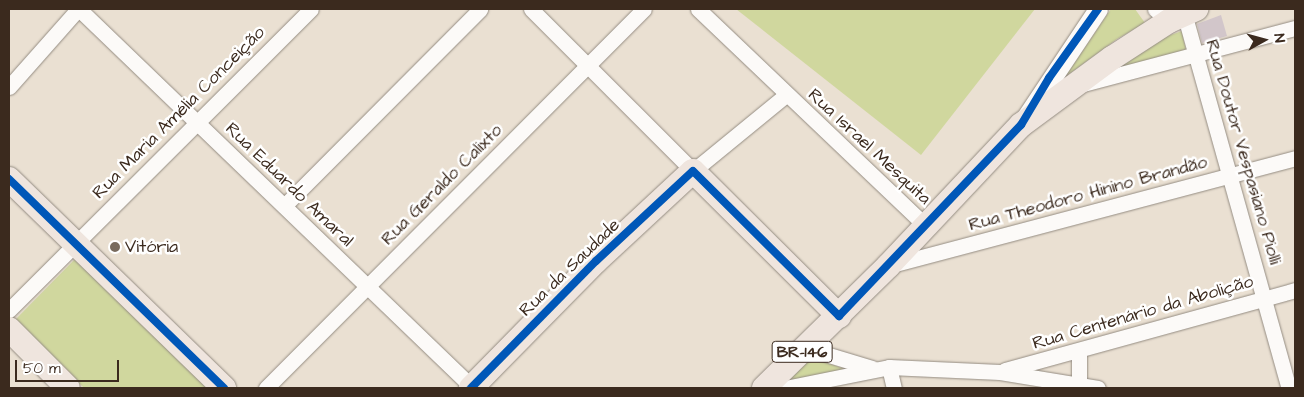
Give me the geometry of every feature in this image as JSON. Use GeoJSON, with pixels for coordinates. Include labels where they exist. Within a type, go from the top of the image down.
{"type":"FeatureCollection","features":[{"type":"Feature","properties":{"kind":"main road","name":"BR-146"},"geometry":{"type":"LineString","coordinates":[[764,388],[889,265],[1022,124],[1176,13]]}},
{"type":"Feature","properties":{"kind":"main road"},"geometry":{"type":"LineString","coordinates":[[694,171],[839,316]]}},
{"type":"Feature","properties":{"kind":"main road","name":"Rua da Saudade"},"geometry":{"type":"LineString","coordinates":[[472,388],[596,261],[694,171]]}},
{"type":"Feature","properties":{"kind":"main road"},"geometry":{"type":"LineString","coordinates":[[9,179],[224,388]]}},
{"type":"Feature","properties":{"kind":"main road"},"geometry":{"type":"LineString","coordinates":[[9,329],[68,388]]}},
{"type":"Feature","properties":{"kind":"street"},"geometry":{"type":"LineString","coordinates":[[9,87],[79,9]]}},
{"type":"Feature","properties":{"kind":"street","name":"Rua Eduardo Amaral"},"geometry":{"type":"LineString","coordinates":[[79,9],[472,388]]}},
{"type":"Feature","properties":{"kind":"street","name":"Rua Maria Amélia Conceição"},"geometry":{"type":"LineString","coordinates":[[9,310],[196,121],[311,9]]}},
{"type":"Feature","properties":{"kind":"street"},"geometry":{"type":"LineString","coordinates":[[284,206],[480,9]]}},
{"type":"Feature","properties":{"kind":"street"},"geometry":{"type":"LineString","coordinates":[[531,9],[589,64],[694,171]]}},
{"type":"Feature","properties":{"kind":"street","name":"Rua Geraldo Calixto"},"geometry":{"type":"LineString","coordinates":[[266,388],[644,9]]}},
{"type":"Feature","properties":{"kind":"street","name":"Rua Israel Mesquita"},"geometry":{"type":"LineString","coordinates":[[698,9],[786,95],[926,226]]}},
{"type":"Feature","properties":{"kind":"street"},"geometry":{"type":"LineString","coordinates":[[1022,124],[1042,91],[1098,9]]}},
{"type":"Feature","properties":{"kind":"street","name":"Rua Doutor Vespasiano Piolli"},"geometry":{"type":"LineString","coordinates":[[1176,13],[1197,56],[1289,388]]}},
{"type":"Feature","properties":{"kind":"street"},"geometry":{"type":"LineString","coordinates":[[1042,91],[1070,88],[1197,56],[1295,28]]}},
{"type":"Feature","properties":{"kind":"street","name":"Rua da Saudade"},"geometry":{"type":"LineString","coordinates":[[694,171],[786,95]]}},
{"type":"Feature","properties":{"kind":"street","name":"Rua Theodoro Hinino Brandão"},"geometry":{"type":"LineString","coordinates":[[889,265],[1295,158]]}},
{"type":"Feature","properties":{"kind":"street","name":"Rua Centenário da Abolição"},"geometry":{"type":"LineString","coordinates":[[1000,372],[1079,352],[1295,290]]}},
{"type":"Feature","properties":{"kind":"street"},"geometry":{"type":"LineString","coordinates":[[806,348],[874,368]]}},
{"type":"Feature","properties":{"kind":"street"},"geometry":{"type":"LineString","coordinates":[[1079,352],[1080,385]]}},
{"type":"Feature","properties":{"kind":"street"},"geometry":{"type":"LineString","coordinates":[[889,367],[894,388]]}},
{"type":"Feature","properties":{"kind":"street"},"geometry":{"type":"LineString","coordinates":[[785,388],[874,368],[889,367],[1000,372],[1098,388]]}},
{"type":"Feature","properties":{"kind":"green space"},"geometry":{"type":"Polygon","coordinates":[[[736,9],[1035,9],[921,155],[736,9]]]}},
{"type":"Feature","properties":{"kind":"green space"},"geometry":{"type":"Polygon","coordinates":[[[1111,9],[1135,9],[1145,23],[1117,39],[1065,77],[1111,9]]]}},
{"type":"Feature","properties":{"kind":"green space"},"geometry":{"type":"Polygon","coordinates":[[[1182,31],[1186,51],[1101,76],[1162,38],[1182,31]]]}},
{"type":"Feature","properties":{"kind":"green space"},"geometry":{"type":"Polygon","coordinates":[[[77,257],[210,388],[84,388],[15,320],[77,257]]]}},
{"type":"Feature","properties":{"kind":"green space"},"geometry":{"type":"Polygon","coordinates":[[[810,357],[848,370],[784,383],[810,357]]]}},
{"type":"Feature","properties":{"kind":"building"},"geometry":{"type":"Polygon","coordinates":[[[1221,15],[1227,36],[1202,43],[1197,24],[1221,15]]]}},
{"type":"Feature","properties":{"kind":"cycle path"},"geometry":{"type":"LineString","coordinates":[[471,388],[596,261],[693,171],[839,316],[1021,125],[1049,78],[1098,9]]}},
{"type":"Feature","properties":{"kind":"cycle path"},"geometry":{"type":"LineString","coordinates":[[9,179],[224,388]]}},
{"type":"Feature","properties":{"kind":"place","name":"Vitória"},"geometry":{"type":"Point","coordinates":[115,247]}}]}
